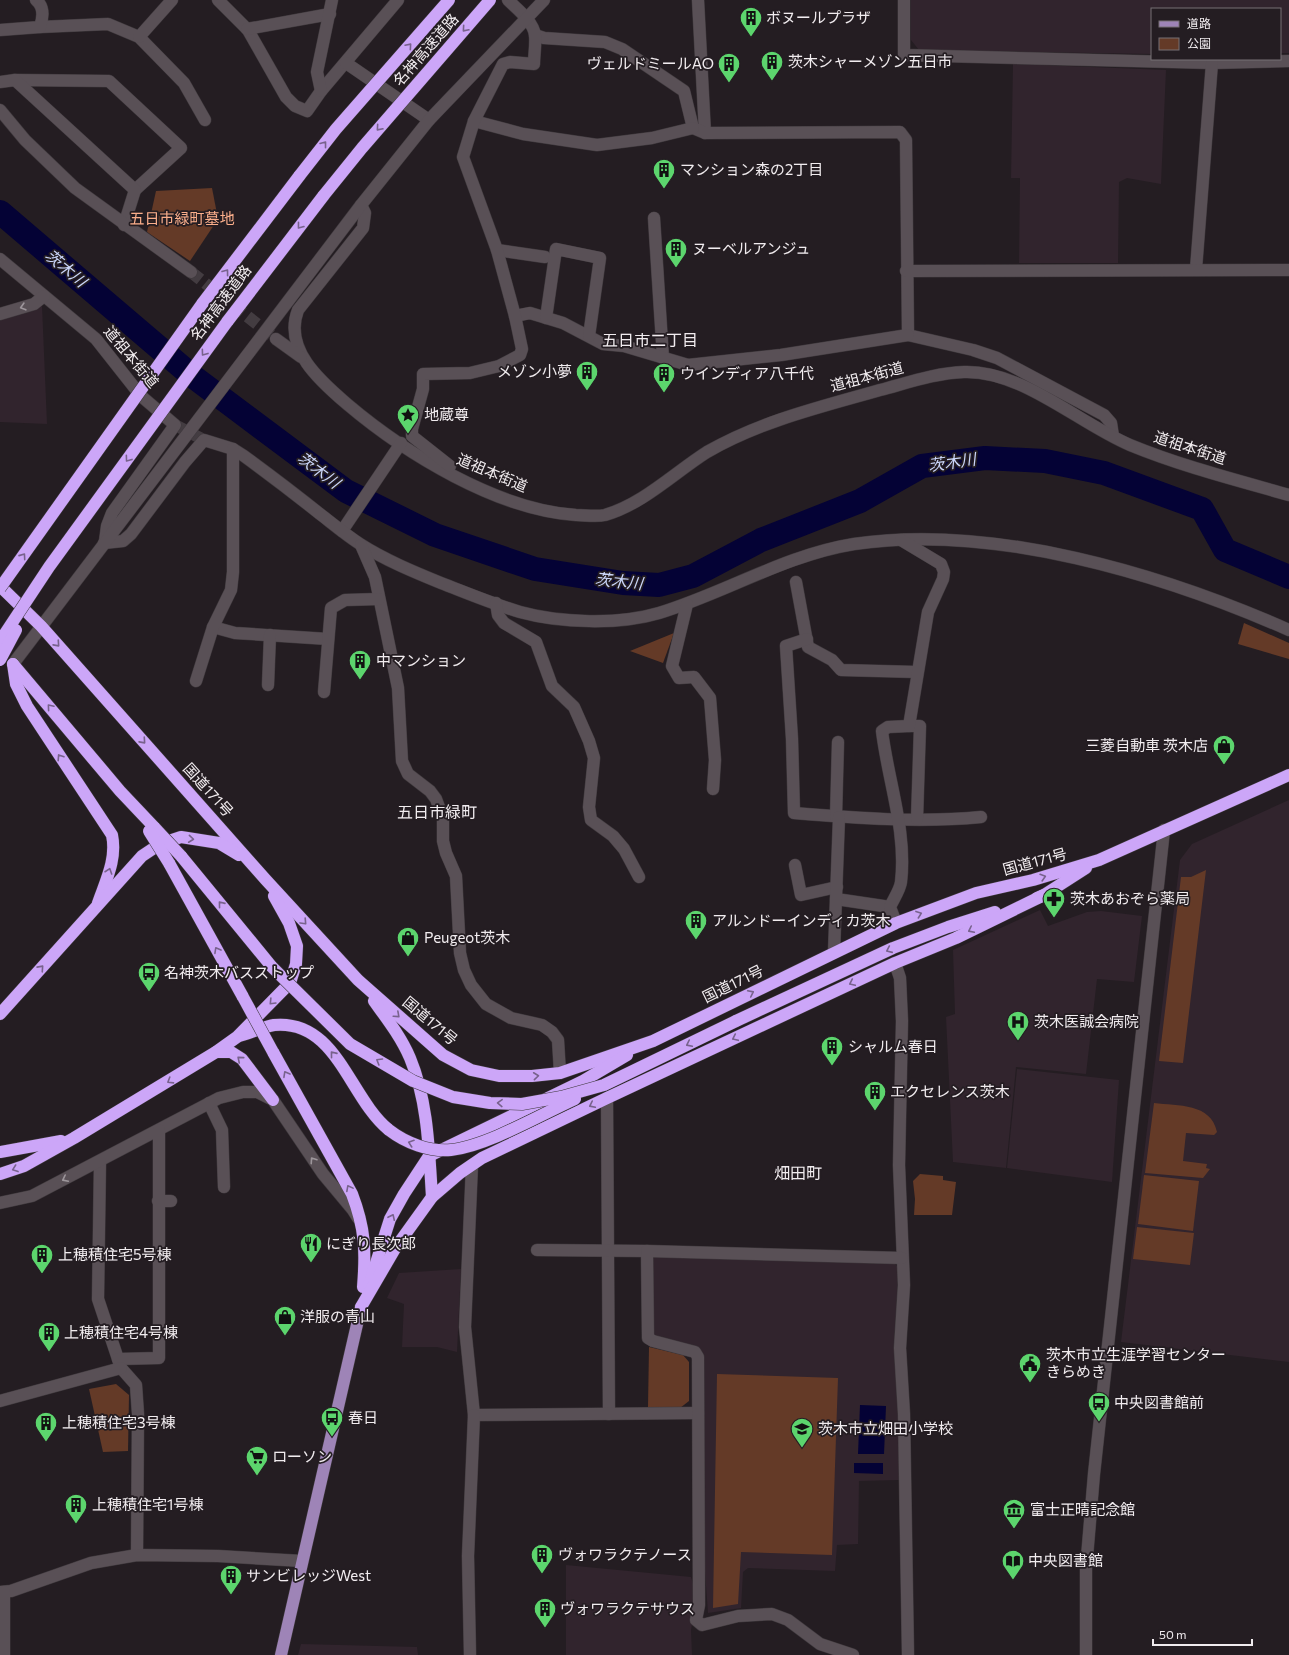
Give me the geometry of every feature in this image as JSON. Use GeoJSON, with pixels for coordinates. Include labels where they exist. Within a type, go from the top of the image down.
{"type":"FeatureCollection","features":[{"type":"Feature","properties":{"kind":"highway","name":"名神高速道路"},"geometry":{"type":"LineString","coordinates":[[0,587],[202,304],[300,175],[336,129],[449,0]]}},
{"type":"Feature","properties":{"kind":"highway","name":"名神高速道路"},"geometry":{"type":"LineString","coordinates":[[0,641],[49,567],[226,322],[362,148],[490,0]]}},
{"type":"Feature","properties":{"kind":"highway"},"geometry":{"type":"LineString","coordinates":[[0,660],[49,567]]}},
{"type":"Feature","properties":{"kind":"highway","name":"国道171号"},"geometry":{"type":"LineString","coordinates":[[0,587],[41,626],[266,880],[358,980],[443,1055],[471,1070],[498,1076],[532,1076],[560,1073],[653,1040],[896,923],[976,893],[1033,880],[1099,860]]}},
{"type":"Feature","properties":{"kind":"highway","name":"国道171号"},"geometry":{"type":"LineString","coordinates":[[0,647],[152,829],[181,856],[272,967],[350,1044],[413,1081],[453,1097],[490,1103],[522,1104],[561,1097],[604,1085],[736,1021],[893,948],[948,927],[1044,895],[1099,860],[1289,775]]}},
{"type":"Feature","properties":{"kind":"highway"},"geometry":{"type":"LineString","coordinates":[[13,664],[16,684],[27,706],[112,835],[115,848],[112,862],[96,908]]}},
{"type":"Feature","properties":{"kind":"highway"},"geometry":{"type":"LineString","coordinates":[[152,829],[169,863],[352,1194],[365,1240],[366,1256],[361,1307]]}},
{"type":"Feature","properties":{"kind":"highway"},"geometry":{"type":"LineString","coordinates":[[0,1014],[142,856],[160,844],[181,837],[219,843],[250,862]]}},
{"type":"Feature","properties":{"kind":"highway"},"geometry":{"type":"LineString","coordinates":[[0,1174],[24,1166],[74,1138],[216,1052],[237,1037],[290,982],[296,964],[297,946],[289,923],[266,880]]}},
{"type":"Feature","properties":{"kind":"highway"},"geometry":{"type":"LineString","coordinates":[[361,1307],[396,1247],[432,1197],[472,1165],[501,1148],[895,963],[956,938],[1044,895]]}},
{"type":"Feature","properties":{"kind":"highway"},"geometry":{"type":"LineString","coordinates":[[358,980],[397,1034],[410,1058],[424,1113],[432,1197]]}},
{"type":"Feature","properties":{"kind":"highway"},"geometry":{"type":"LineString","coordinates":[[237,1037],[274,1025],[297,1026],[319,1038],[335,1056],[365,1102],[389,1130],[402,1140],[423,1147],[450,1150],[468,1146],[502,1133],[604,1085]]}},
{"type":"Feature","properties":{"kind":"highway"},"geometry":{"type":"LineString","coordinates":[[361,1307],[390,1219],[404,1194],[429,1156],[583,1081],[653,1040]]}},
{"type":"Feature","properties":{"kind":"highway"},"geometry":{"type":"LineString","coordinates":[[216,1052],[231,1052],[242,1059],[273,1100]]}},
{"type":"Feature","properties":{"kind":"highway"},"geometry":{"type":"LineString","coordinates":[[0,1152],[74,1138]]}},
{"type":"Feature","properties":{"kind":"main road"},"geometry":{"type":"LineString","coordinates":[[281,1655],[361,1307]]}},
{"type":"Feature","properties":{"kind":"street"},"geometry":{"type":"LineString","coordinates":[[36,0],[39,2],[44,14],[40,27]]}},
{"type":"Feature","properties":{"kind":"street"},"geometry":{"type":"LineString","coordinates":[[139,37],[172,0]]}},
{"type":"Feature","properties":{"kind":"street"},"geometry":{"type":"LineString","coordinates":[[218,0],[247,29],[286,96],[295,106],[307,111],[321,91],[398,0]]}},
{"type":"Feature","properties":{"kind":"street"},"geometry":{"type":"LineString","coordinates":[[321,91],[317,72],[332,0]]}},
{"type":"Feature","properties":{"kind":"street"},"geometry":{"type":"LineString","coordinates":[[480,488],[412,436],[412,429],[423,388],[422,374],[470,372],[499,366],[520,355],[522,349],[515,316],[497,250],[463,157],[474,122],[503,64],[510,62],[534,64],[535,35],[526,18],[508,0]]}},
{"type":"Feature","properties":{"kind":"street"},"geometry":{"type":"LineString","coordinates":[[13,664],[361,205],[429,120],[544,0]]}},
{"type":"Feature","properties":{"kind":"street"},"geometry":{"type":"LineString","coordinates":[[698,0],[705,133]]}},
{"type":"Feature","properties":{"kind":"street"},"geometry":{"type":"LineString","coordinates":[[904,0],[904,54],[1212,63],[1289,61]]}},
{"type":"Feature","properties":{"kind":"street"},"geometry":{"type":"LineString","coordinates":[[247,29],[330,14]]}},
{"type":"Feature","properties":{"kind":"street"},"geometry":{"type":"LineString","coordinates":[[0,30],[108,24],[139,37],[184,83],[205,120]]}},
{"type":"Feature","properties":{"kind":"street"},"geometry":{"type":"LineString","coordinates":[[535,35],[544,38],[605,42],[622,50],[684,91],[693,128]]}},
{"type":"Feature","properties":{"kind":"street"},"geometry":{"type":"LineString","coordinates":[[346,63],[429,120]]}},
{"type":"Feature","properties":{"kind":"street"},"geometry":{"type":"LineString","coordinates":[[1196,269],[1212,63]]}},
{"type":"Feature","properties":{"kind":"street"},"geometry":{"type":"LineString","coordinates":[[15,80],[135,190]]}},
{"type":"Feature","properties":{"kind":"street"},"geometry":{"type":"LineString","coordinates":[[0,82],[15,80],[108,80],[181,148],[135,190],[124,225]]}},
{"type":"Feature","properties":{"kind":"street"},"geometry":{"type":"LineString","coordinates":[[0,110],[25,140],[76,188],[124,225],[191,272]]}},
{"type":"Feature","properties":{"kind":"street"},"geometry":{"type":"LineString","coordinates":[[474,122],[523,134],[597,145],[652,138],[693,128],[705,133],[900,132],[906,140],[906,271],[908,335]]}},
{"type":"Feature","properties":{"kind":"street"},"geometry":{"type":"LineString","coordinates":[[302,357],[295,340],[293,322],[298,310],[363,228],[365,213],[361,205]]}},
{"type":"Feature","properties":{"kind":"street"},"geometry":{"type":"LineString","coordinates":[[654,218],[663,358]]}},
{"type":"Feature","properties":{"kind":"street"},"geometry":{"type":"LineString","coordinates":[[546,318],[556,249],[600,258],[589,336]]}},
{"type":"Feature","properties":{"kind":"street"},"geometry":{"type":"LineString","coordinates":[[497,250],[545,256]]}},
{"type":"Feature","properties":{"kind":"street","name":"道祖本街道"},"geometry":{"type":"LineString","coordinates":[[0,259],[96,339],[141,396],[175,425],[112,514],[107,526],[104,544]]}},
{"type":"Feature","properties":{"kind":"street"},"geometry":{"type":"LineString","coordinates":[[906,271],[1196,269],[1289,270]]}},
{"type":"Feature","properties":{"kind":"street"},"geometry":{"type":"LineString","coordinates":[[0,314],[34,304],[44,296]]}},
{"type":"Feature","properties":{"kind":"street"},"geometry":{"type":"LineString","coordinates":[[515,316],[530,313],[564,323],[603,344],[624,346],[688,365],[781,355],[908,335],[973,350],[1018,369],[1104,415],[1111,423],[1113,436]]}},
{"type":"Feature","properties":{"kind":"street"},"geometry":{"type":"LineString","coordinates":[[276,339],[302,357]]}},
{"type":"Feature","properties":{"kind":"street","name":"道祖本街道"},"geometry":{"type":"LineString","coordinates":[[302,357],[328,388],[399,446],[510,502],[560,514],[602,516],[629,505],[707,453],[750,430],[799,413],[930,376],[965,371],[1000,377],[1026,387],[1129,444],[1196,468],[1289,495]]}},
{"type":"Feature","properties":{"kind":"street"},"geometry":{"type":"LineString","coordinates":[[104,544],[123,541],[131,534],[185,462],[204,440],[233,449],[244,456],[345,529],[361,545],[410,571],[530,614],[575,620],[613,621],[655,614],[687,604],[803,556],[853,545],[901,540],[935,539],[993,544],[1072,558],[1194,592],[1251,613],[1289,630]]}},
{"type":"Feature","properties":{"kind":"street"},"geometry":{"type":"LineString","coordinates":[[345,529],[399,446]]}},
{"type":"Feature","properties":{"kind":"street"},"geometry":{"type":"LineString","coordinates":[[196,681],[213,627],[231,590],[233,572],[233,449]]}},
{"type":"Feature","properties":{"kind":"street"},"geometry":{"type":"LineString","coordinates":[[901,540],[940,564],[944,572],[943,579],[928,612],[909,726]]}},
{"type":"Feature","properties":{"kind":"street"},"geometry":{"type":"LineString","coordinates":[[361,545],[375,577],[398,688],[402,761],[408,774],[430,791],[436,799],[443,818],[443,841],[446,853],[456,876],[460,953],[464,970],[471,985],[486,1004],[511,1018],[542,1025],[552,1032],[558,1040],[560,1073]]}},
{"type":"Feature","properties":{"kind":"street"},"geometry":{"type":"LineString","coordinates":[[796,582],[808,647],[832,660],[841,670],[917,672]]}},
{"type":"Feature","properties":{"kind":"street"},"geometry":{"type":"LineString","coordinates":[[324,692],[331,608],[345,600],[379,600]]}},
{"type":"Feature","properties":{"kind":"street"},"geometry":{"type":"LineString","coordinates":[[496,603],[498,615],[504,623],[536,642],[552,686],[574,707],[589,741],[594,758],[590,807],[592,820],[613,836],[624,849],[639,877]]}},
{"type":"Feature","properties":{"kind":"street"},"geometry":{"type":"LineString","coordinates":[[687,604],[672,666],[679,678],[694,677],[710,698],[715,760],[713,789]]}},
{"type":"Feature","properties":{"kind":"street"},"geometry":{"type":"LineString","coordinates":[[213,627],[235,632],[328,639]]}},
{"type":"Feature","properties":{"kind":"street"},"geometry":{"type":"LineString","coordinates":[[268,685],[270,635]]}},
{"type":"Feature","properties":{"kind":"street"},"geometry":{"type":"LineString","coordinates":[[807,639],[786,646],[792,739],[794,813],[838,817],[899,819],[981,817]]}},
{"type":"Feature","properties":{"kind":"street"},"geometry":{"type":"LineString","coordinates":[[896,923],[890,907],[901,884],[899,819],[882,731],[888,727],[920,726],[917,819]]}},
{"type":"Feature","properties":{"kind":"street"},"geometry":{"type":"LineString","coordinates":[[834,952],[838,817],[838,742]]}},
{"type":"Feature","properties":{"kind":"street"},"geometry":{"type":"LineString","coordinates":[[1086,1655],[1086,1569],[1094,1474],[1164,830]]}},
{"type":"Feature","properties":{"kind":"street"},"geometry":{"type":"LineString","coordinates":[[795,865],[801,895],[836,893],[890,907]]}},
{"type":"Feature","properties":{"kind":"street"},"geometry":{"type":"LineString","coordinates":[[895,963],[900,978],[902,1007],[899,1165],[904,1285],[900,1348],[904,1414],[908,1655]]}},
{"type":"Feature","properties":{"kind":"street"},"geometry":{"type":"LineString","coordinates":[[0,1203],[32,1196],[219,1098],[243,1092],[257,1092],[273,1100],[323,1174],[353,1210],[361,1225]]}},
{"type":"Feature","properties":{"kind":"street"},"geometry":{"type":"LineString","coordinates":[[607,1098],[609,1414]]}},
{"type":"Feature","properties":{"kind":"street"},"geometry":{"type":"LineString","coordinates":[[209,1103],[222,1130],[224,1186]]}},
{"type":"Feature","properties":{"kind":"street"},"geometry":{"type":"LineString","coordinates":[[0,1401],[119,1364],[159,1358],[159,1130]]}},
{"type":"Feature","properties":{"kind":"street"},"geometry":{"type":"LineString","coordinates":[[100,1161],[98,1300],[119,1364],[136,1385],[138,1414],[137,1555]]}},
{"type":"Feature","properties":{"kind":"street"},"geometry":{"type":"LineString","coordinates":[[470,1655],[468,1556],[474,1416],[465,1327],[472,1165]]}},
{"type":"Feature","properties":{"kind":"street"},"geometry":{"type":"LineString","coordinates":[[158,1201],[171,1201]]}},
{"type":"Feature","properties":{"kind":"street"},"geometry":{"type":"LineString","coordinates":[[537,1250],[608,1252],[647,1251],[902,1258]]}},
{"type":"Feature","properties":{"kind":"street"},"geometry":{"type":"LineString","coordinates":[[647,1251],[648,1338],[653,1341],[694,1352],[698,1357],[699,1605],[696,1620],[702,1625],[738,1616],[772,1614],[788,1620],[820,1644],[852,1655]]}},
{"type":"Feature","properties":{"kind":"street"},"geometry":{"type":"LineString","coordinates":[[474,1416],[698,1413]]}},
{"type":"Feature","properties":{"kind":"street"},"geometry":{"type":"LineString","coordinates":[[4,1655],[2,1592],[11,1591],[42,1581],[91,1562],[137,1555],[218,1556],[302,1561]]}},
{"type":"Feature","properties":{"kind":"shaded area"},"geometry":{"type":"Polygon","coordinates":[[[911,0],[1289,0],[1289,53],[1281,53],[1281,8],[1151,8],[1151,54],[919,50],[911,40],[911,0]]]}},
{"type":"Feature","properties":{"kind":"shaded area"},"geometry":{"type":"Polygon","coordinates":[[[1013,64],[1166,70],[1161,184],[1127,178],[1119,182],[1118,263],[1019,263],[1020,178],[1011,178],[1013,64]]]}},
{"type":"Feature","properties":{"kind":"shaded area"},"geometry":{"type":"Polygon","coordinates":[[[42,306],[47,424],[0,422],[0,319],[42,306]]]}},
{"type":"Feature","properties":{"kind":"shaded area"},"geometry":{"type":"Polygon","coordinates":[[[1289,800],[1289,1362],[1121,1342],[1180,860],[1192,844],[1289,800]]]}},
{"type":"Feature","properties":{"kind":"shaded area","name":"茨木医誠会病院"},"geometry":{"type":"Polygon","coordinates":[[[1040,910],[1048,926],[1087,912],[1101,911],[1142,916],[1134,982],[1097,979],[1086,1074],[1016,1067],[1006,1168],[953,1162],[946,1017],[955,1014],[953,950],[1040,910]]]}},
{"type":"Feature","properties":{"kind":"shaded area"},"geometry":{"type":"Polygon","coordinates":[[[1017,1069],[1119,1080],[1112,1182],[1007,1168],[1017,1069]]]}},
{"type":"Feature","properties":{"kind":"shaded area","name":"茨木市立畑田小学校"},"geometry":{"type":"Polygon","coordinates":[[[658,1255],[893,1261],[899,1269],[894,1345],[900,1419],[899,1480],[859,1481],[858,1544],[837,1545],[835,1571],[748,1568],[743,1572],[741,1608],[708,1613],[705,1572],[705,1491],[701,1354],[658,1338],[653,1334],[652,1259],[658,1255]]]}},
{"type":"Feature","properties":{"kind":"shaded area"},"geometry":{"type":"Polygon","coordinates":[[[461,1269],[457,1352],[437,1347],[402,1347],[404,1304],[387,1298],[399,1273],[461,1269]]]}},
{"type":"Feature","properties":{"kind":"shaded area"},"geometry":{"type":"Polygon","coordinates":[[[860,1405],[886,1406],[884,1454],[858,1454],[860,1405]]]}},
{"type":"Feature","properties":{"kind":"shaded area"},"geometry":{"type":"Polygon","coordinates":[[[854,1463],[883,1463],[883,1474],[854,1473],[854,1463]]]}},
{"type":"Feature","properties":{"kind":"shaded area"},"geometry":{"type":"Polygon","coordinates":[[[566,1565],[691,1577],[697,1597],[691,1630],[692,1655],[566,1655],[566,1565]]]}},
{"type":"Feature","properties":{"kind":"shaded area"},"geometry":{"type":"Polygon","coordinates":[[[301,1644],[417,1647],[418,1655],[298,1655],[301,1644]]]}},
{"type":"Feature","properties":{"kind":"green space","name":"五日市緑町墓地"},"geometry":{"type":"Polygon","coordinates":[[[212,188],[218,219],[190,261],[147,232],[156,191],[212,188]]]}},
{"type":"Feature","properties":{"kind":"green space"},"geometry":{"type":"Polygon","coordinates":[[[1244,623],[1289,643],[1289,659],[1238,644],[1244,623]]]}},
{"type":"Feature","properties":{"kind":"green space"},"geometry":{"type":"Polygon","coordinates":[[[674,633],[663,663],[630,651],[674,633]]]}},
{"type":"Feature","properties":{"kind":"green space"},"geometry":{"type":"Polygon","coordinates":[[[1206,870],[1183,1063],[1159,1061],[1181,877],[1191,877],[1206,870]]]}},
{"type":"Feature","properties":{"kind":"green space"},"geometry":{"type":"Polygon","coordinates":[[[1154,1103],[1183,1106],[1201,1111],[1214,1123],[1217,1132],[1214,1135],[1186,1133],[1183,1161],[1207,1164],[1206,1168],[1210,1169],[1203,1178],[1145,1173],[1154,1103]]]}},
{"type":"Feature","properties":{"kind":"green space"},"geometry":{"type":"Polygon","coordinates":[[[920,1174],[943,1176],[943,1180],[956,1182],[952,1215],[914,1215],[915,1199],[913,1181],[920,1174]]]}},
{"type":"Feature","properties":{"kind":"green space"},"geometry":{"type":"Polygon","coordinates":[[[1144,1175],[1199,1181],[1193,1231],[1138,1224],[1144,1175]]]}},
{"type":"Feature","properties":{"kind":"green space"},"geometry":{"type":"Polygon","coordinates":[[[1137,1227],[1194,1233],[1190,1265],[1133,1259],[1137,1227]]]}},
{"type":"Feature","properties":{"kind":"green space"},"geometry":{"type":"Polygon","coordinates":[[[649,1347],[683,1355],[689,1362],[689,1401],[680,1408],[648,1407],[649,1347]]]}},
{"type":"Feature","properties":{"kind":"green space"},"geometry":{"type":"Polygon","coordinates":[[[717,1374],[838,1378],[832,1555],[741,1552],[738,1604],[713,1608],[717,1374]]]}},
{"type":"Feature","properties":{"kind":"green space"},"geometry":{"type":"Polygon","coordinates":[[[116,1384],[129,1395],[128,1451],[103,1452],[89,1389],[116,1384]]]}},
{"type":"Feature","properties":{"kind":"waterway","name":"茨木川"},"geometry":{"type":"LineString","coordinates":[[0,212],[191,375],[346,491],[435,535],[535,569],[623,583],[659,585],[693,576],[761,540],[860,501],[922,466],[985,458],[1045,461],[1104,473],[1202,509],[1225,550],[1289,577]]}},
{"type":"Feature","properties":{"kind":"tunnel"},"geometry":{"type":"LineString","coordinates":[[191,272],[276,339]]}},
{"type":"Feature","properties":{"kind":"tunnel"},"geometry":{"type":"LineString","coordinates":[[175,425],[204,440]]}},
{"type":"Feature","properties":{"kind":"place","name":"ボヌールプラザ"},"geometry":{"type":"Point","coordinates":[751,38]}},
{"type":"Feature","properties":{"kind":"place","name":"茨木シャーメゾン五日市"},"geometry":{"type":"Point","coordinates":[772,82]}},
{"type":"Feature","properties":{"kind":"place","name":"ヴェルドミールAO"},"geometry":{"type":"Point","coordinates":[729,84]}},
{"type":"Feature","properties":{"kind":"place","name":"マンション森の2丁目"},"geometry":{"type":"Point","coordinates":[664,190]}},
{"type":"Feature","properties":{"kind":"place","name":"ヌーベルアンジュ"},"geometry":{"type":"Point","coordinates":[676,268]}},
{"type":"Feature","properties":{"kind":"place","name":"メゾン小夢"},"geometry":{"type":"Point","coordinates":[587,392]}},
{"type":"Feature","properties":{"kind":"place","name":"ウインディア八千代"},"geometry":{"type":"Point","coordinates":[664,394]}},
{"type":"Feature","properties":{"kind":"place","name":"地蔵尊"},"geometry":{"type":"Point","coordinates":[408,434]}},
{"type":"Feature","properties":{"kind":"place","name":"中マンション"},"geometry":{"type":"Point","coordinates":[360,680]}},
{"type":"Feature","properties":{"kind":"place","name":"三菱自動車 茨木店"},"geometry":{"type":"Point","coordinates":[1224,766]}},
{"type":"Feature","properties":{"kind":"place","name":"茨木あおぞら薬局"},"geometry":{"type":"Point","coordinates":[1054,918]}},
{"type":"Feature","properties":{"kind":"place","name":"アルンドーインディカ茨木"},"geometry":{"type":"Point","coordinates":[696,940]}},
{"type":"Feature","properties":{"kind":"place","name":"Peugeot茨木"},"geometry":{"type":"Point","coordinates":[408,958]}},
{"type":"Feature","properties":{"kind":"place","name":"名神茨木バスストップ"},"geometry":{"type":"Point","coordinates":[149,992]}},
{"type":"Feature","properties":{"kind":"place","name":"茨木医誠会病院"},"geometry":{"type":"Point","coordinates":[1018,1042]}},
{"type":"Feature","properties":{"kind":"place","name":"シャルム春日"},"geometry":{"type":"Point","coordinates":[832,1066]}},
{"type":"Feature","properties":{"kind":"place","name":"エクセレンス茨木"},"geometry":{"type":"Point","coordinates":[875,1112]}},
{"type":"Feature","properties":{"kind":"place","name":"にぎり長次郎"},"geometry":{"type":"Point","coordinates":[311,1264]}},
{"type":"Feature","properties":{"kind":"place","name":"上穂積住宅5号棟"},"geometry":{"type":"Point","coordinates":[42,1274]}},
{"type":"Feature","properties":{"kind":"place","name":"洋服の青山"},"geometry":{"type":"Point","coordinates":[285,1336]}},
{"type":"Feature","properties":{"kind":"place","name":"上穂積住宅4号棟"},"geometry":{"type":"Point","coordinates":[49,1352]}},
{"type":"Feature","properties":{"kind":"place","name":"茨木市立生涯学習センター きらめき"},"geometry":{"type":"Point","coordinates":[1030,1384]}},
{"type":"Feature","properties":{"kind":"place","name":"中央図書館前"},"geometry":{"type":"Point","coordinates":[1099,1422]}},
{"type":"Feature","properties":{"kind":"place","name":"春日"},"geometry":{"type":"Point","coordinates":[332,1438]}},
{"type":"Feature","properties":{"kind":"place","name":"上穂積住宅3号棟"},"geometry":{"type":"Point","coordinates":[46,1442]}},
{"type":"Feature","properties":{"kind":"place","name":"茨木市立畑田小学校"},"geometry":{"type":"Point","coordinates":[802,1448]}},
{"type":"Feature","properties":{"kind":"place","name":"ローソン"},"geometry":{"type":"Point","coordinates":[257,1476]}},
{"type":"Feature","properties":{"kind":"place","name":"上穂積住宅1号棟"},"geometry":{"type":"Point","coordinates":[76,1524]}},
{"type":"Feature","properties":{"kind":"place","name":"富士正晴記念館"},"geometry":{"type":"Point","coordinates":[1014,1530]}},
{"type":"Feature","properties":{"kind":"place","name":"ヴォワラクテノース"},"geometry":{"type":"Point","coordinates":[542,1574]}},
{"type":"Feature","properties":{"kind":"place","name":"中央図書館"},"geometry":{"type":"Point","coordinates":[1013,1580]}},
{"type":"Feature","properties":{"kind":"place","name":"サンビレッジWest"},"geometry":{"type":"Point","coordinates":[231,1596]}},
{"type":"Feature","properties":{"kind":"place","name":"ヴォワラクテサウス"},"geometry":{"type":"Point","coordinates":[545,1628]}},
{"type":"Feature","properties":{"kind":"district","name":"五日市二丁目"},"geometry":{"type":"Point","coordinates":[650,340]}},
{"type":"Feature","properties":{"kind":"district","name":"五日市緑町"},"geometry":{"type":"Point","coordinates":[437,812]}},
{"type":"Feature","properties":{"kind":"district","name":"畑田町"},"geometry":{"type":"Point","coordinates":[798,1173]}}]}
